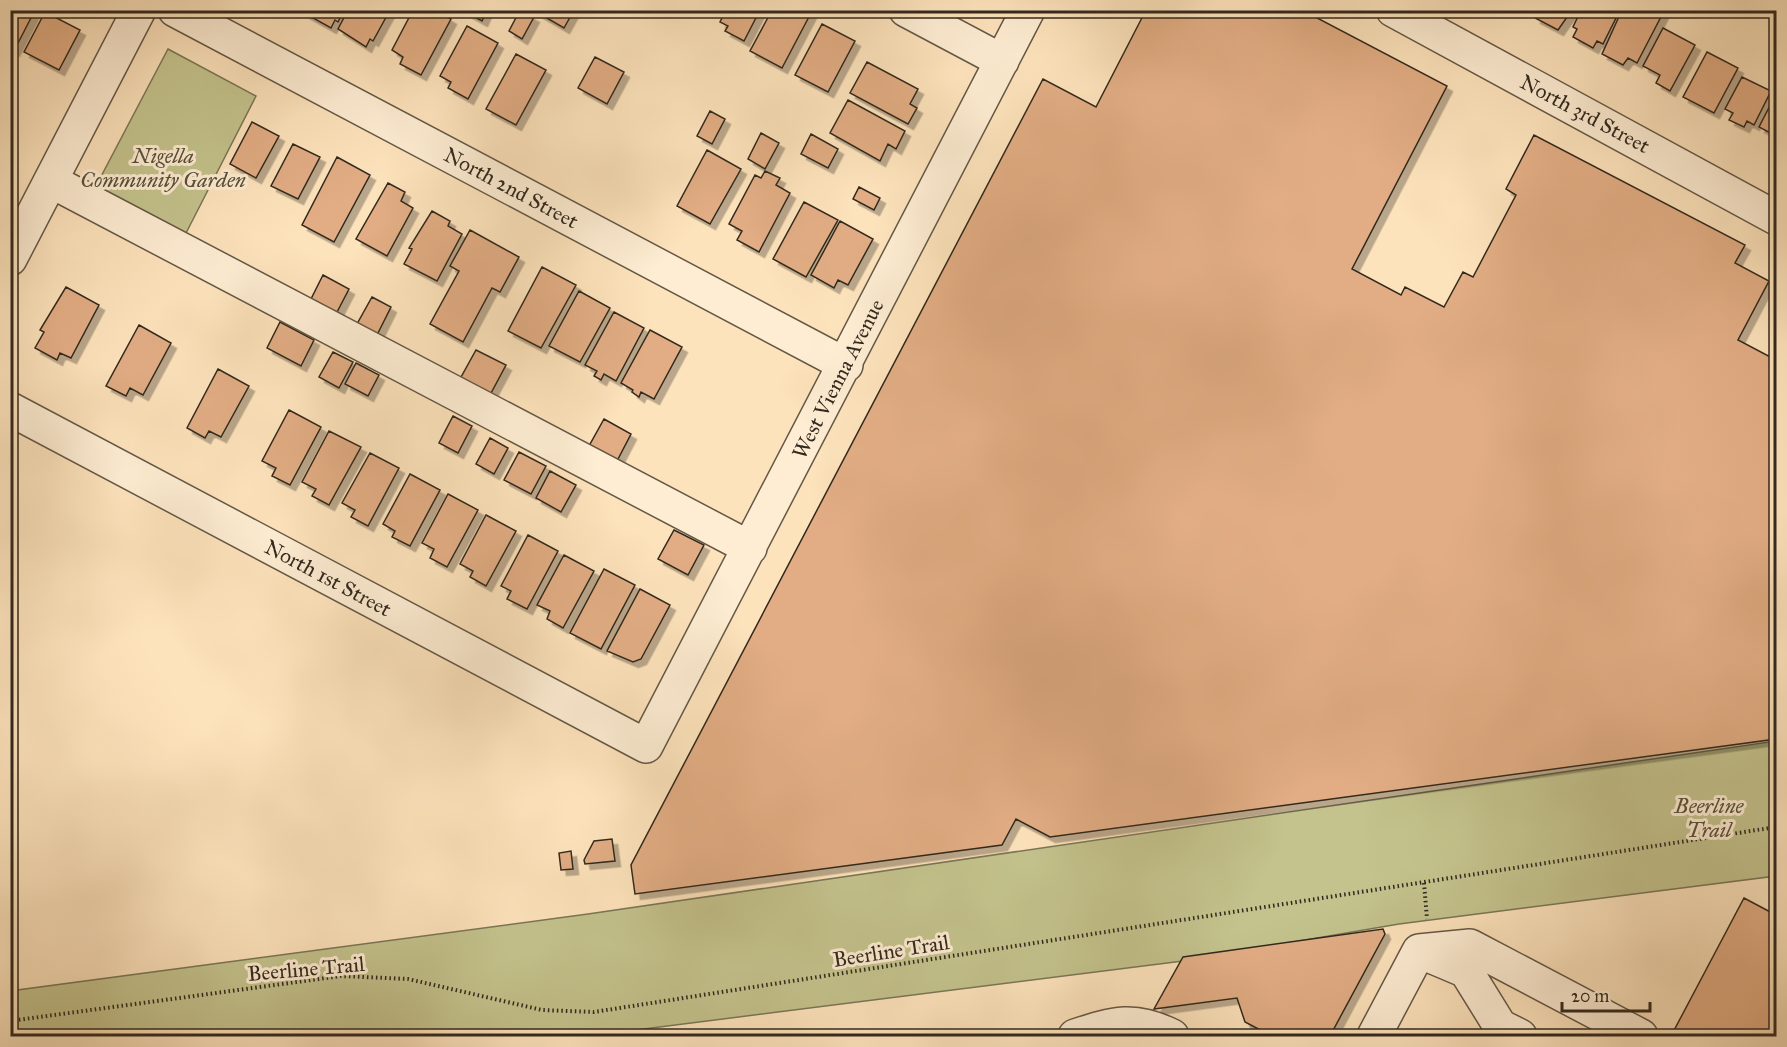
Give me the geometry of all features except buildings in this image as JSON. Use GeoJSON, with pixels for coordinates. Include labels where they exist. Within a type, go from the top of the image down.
{"type":"FeatureCollection","features":[{"type":"Feature","properties":{"kind":"street"},"geometry":{"type":"LineString","coordinates":[[10,259],[20,218],[51,181],[139,10]]}},
{"type":"Feature","properties":{"kind":"street","name":"North 2nd Street"},"geometry":{"type":"LineString","coordinates":[[175,10],[846,364]]}},
{"type":"Feature","properties":{"kind":"street"},"geometry":{"type":"LineString","coordinates":[[906,10],[1002,61]]}},
{"type":"Feature","properties":{"kind":"street","name":"West Vienna Avenue"},"geometry":{"type":"LineString","coordinates":[[646,746],[1028,10]]}},
{"type":"Feature","properties":{"kind":"street","name":"North 3rd Street"},"geometry":{"type":"LineString","coordinates":[[1393,10],[1776,218]]}},
{"type":"Feature","properties":{"kind":"street"},"geometry":{"type":"LineString","coordinates":[[51,181],[750,549]]}},
{"type":"Feature","properties":{"kind":"street","name":"North 1st Street"},"geometry":{"type":"LineString","coordinates":[[10,410],[646,746]]}},
{"type":"Feature","properties":{"kind":"street"},"geometry":{"type":"LineString","coordinates":[[1419,951],[1470,945],[1641,1036]]}},
{"type":"Feature","properties":{"kind":"street"},"geometry":{"type":"LineString","coordinates":[[1374,1036],[1419,951]]}},
{"type":"Feature","properties":{"kind":"street"},"geometry":{"type":"LineString","coordinates":[[1419,951],[1466,971],[1500,1026],[1520,1036]]}},
{"type":"Feature","properties":{"kind":"street"},"geometry":{"type":"LineString","coordinates":[[1075,1036],[1112,1023],[1148,1024],[1172,1036]]}},
{"type":"Feature","properties":{"kind":"path","name":"Beerline Trail"},"geometry":{"type":"LineString","coordinates":[[10,1022],[341,976],[408,979],[542,1010],[594,1012],[1776,827]]}},
{"type":"Feature","properties":{"kind":"green space","name":"Nigella Community Garden"},"geometry":{"type":"Polygon","coordinates":[[[168,49],[256,96],[184,237],[95,188],[168,49]]]}},
{"type":"Feature","properties":{"kind":"green space","name":"Beerline Trail"},"geometry":{"type":"Polygon","coordinates":[[[1776,741],[1776,876],[1399,924],[1183,961],[588,1036],[11,1036],[10,991],[588,914],[1776,741]]]}}]}
